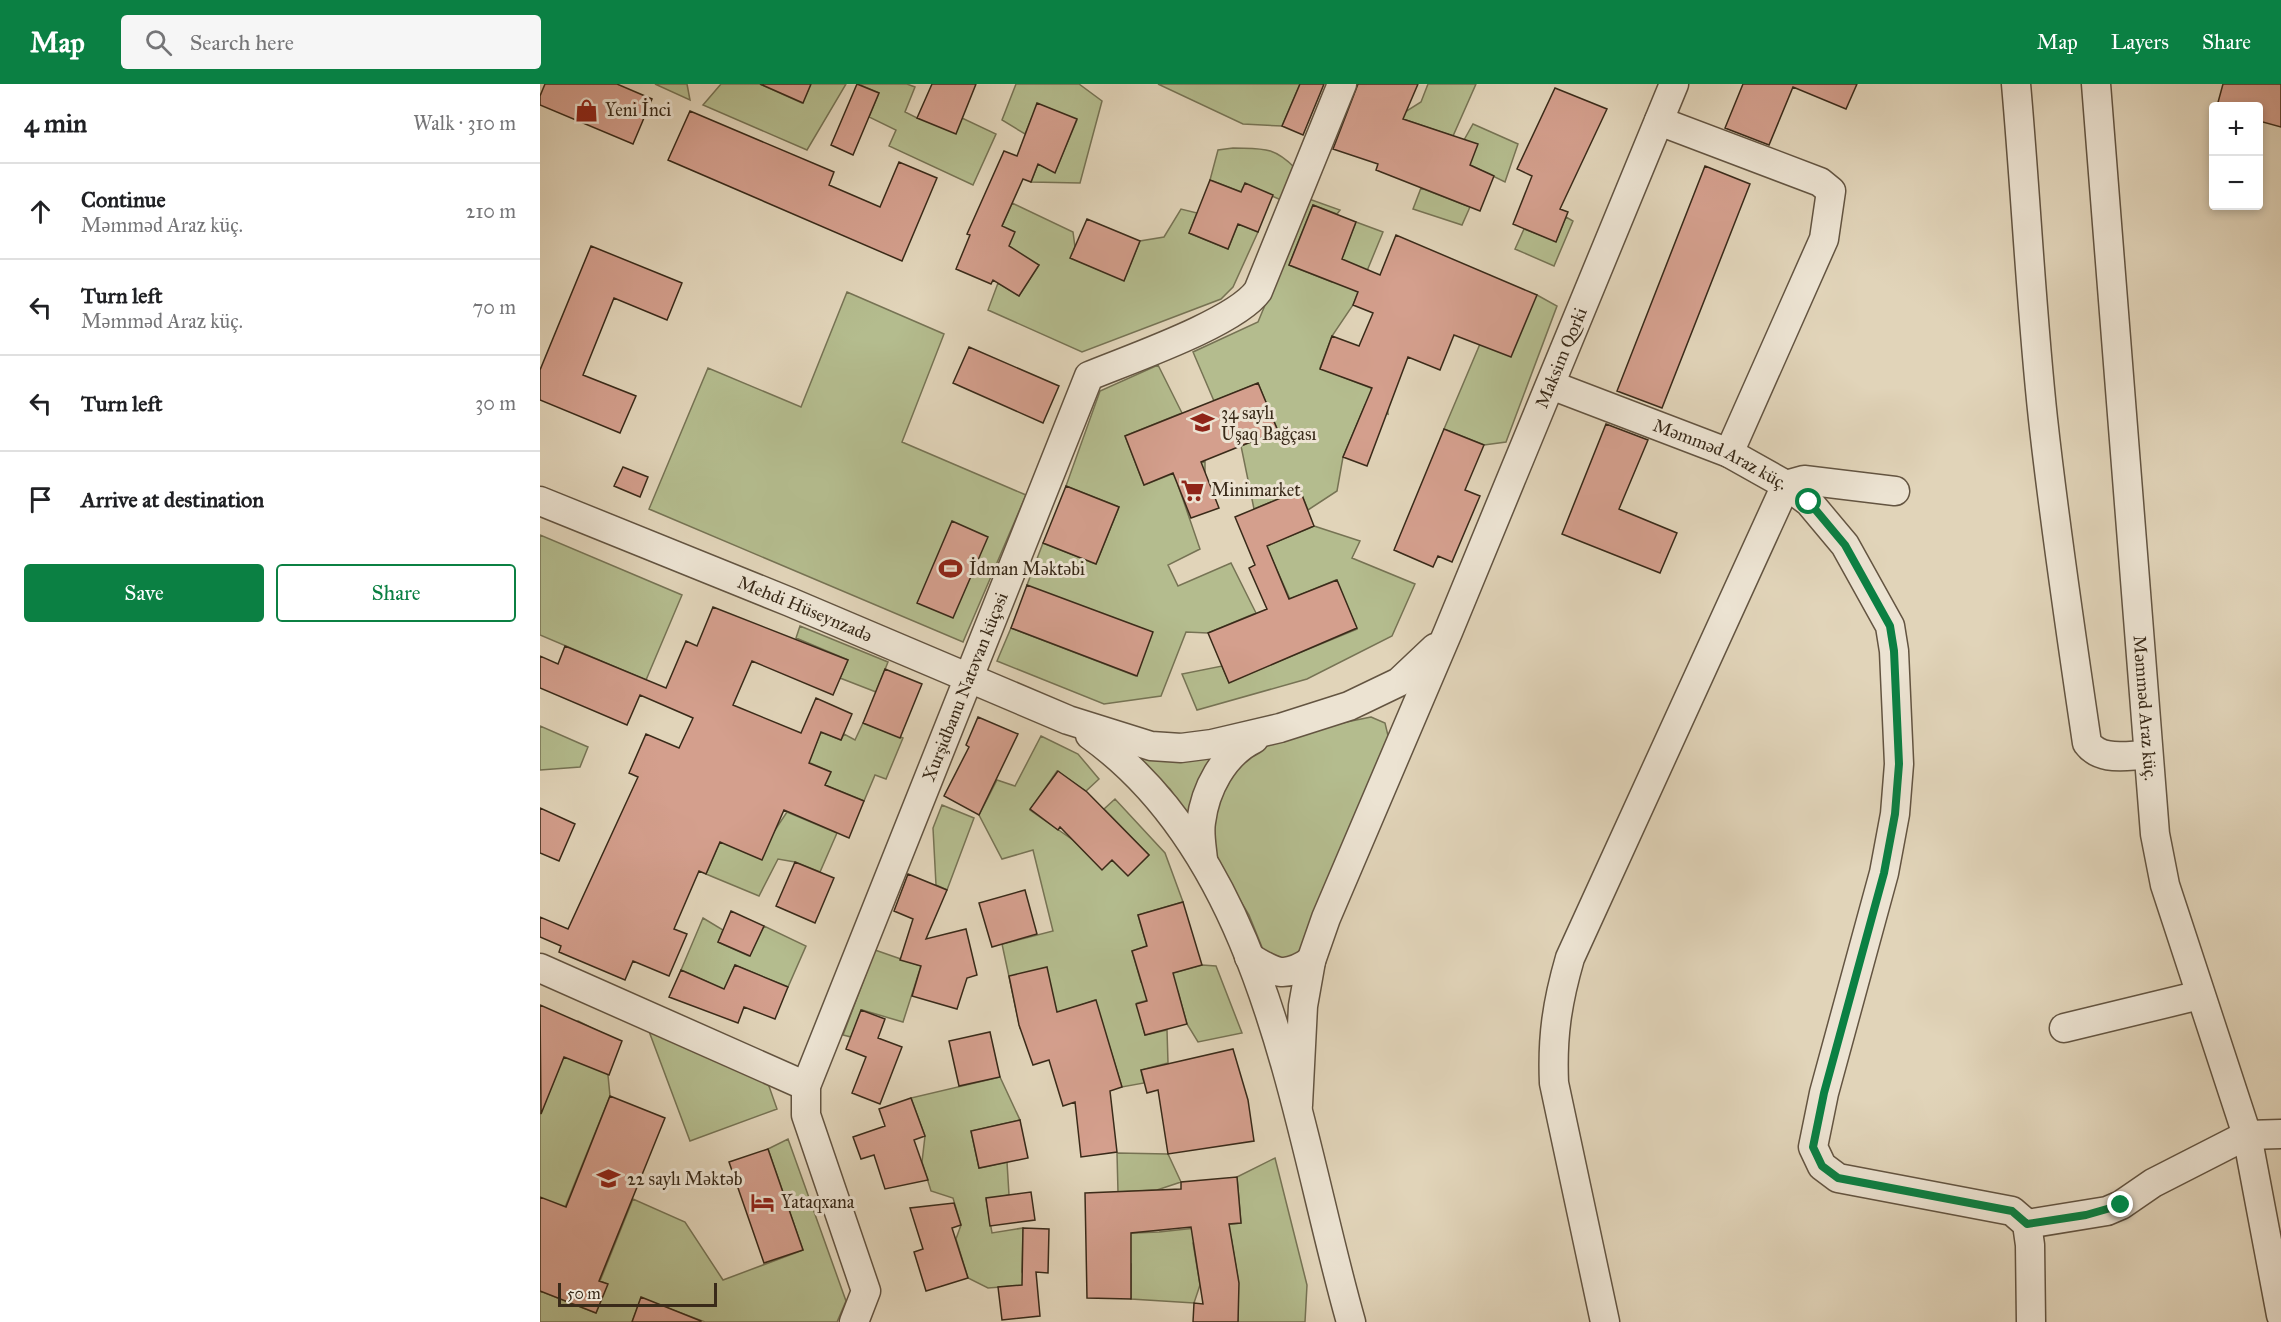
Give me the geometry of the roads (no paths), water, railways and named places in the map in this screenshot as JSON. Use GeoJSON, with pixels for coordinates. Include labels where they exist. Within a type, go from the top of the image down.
{"type":"FeatureCollection","features":[{"type":"Feature","properties":{"kind":"street","name":"Xurşidbanu Natəvan küçəsi"},"geometry":{"type":"LineString","coordinates":[[854,1322],[866,1291],[807,1115],[806,1086],[971,677],[1089,376],[1219,321],[1250,303],[1258,291],[1342,84]]}},
{"type":"Feature","properties":{"kind":"street","name":"Maksim Qorki"},"geometry":{"type":"LineString","coordinates":[[1298,1105],[1303,1006],[1311,961],[1326,918],[1448,632],[1674,84]]}},
{"type":"Feature","properties":{"kind":"street"},"geometry":{"type":"LineString","coordinates":[[2016,84],[2027,249],[2043,418],[2073,657],[2087,743],[2093,751],[2102,755],[2148,755]]}},
{"type":"Feature","properties":{"kind":"street","name":"Məmməd Araz küç."},"geometry":{"type":"LineString","coordinates":[[2096,84],[2155,834],[2165,885],[2247,1135],[2281,1315]]}},
{"type":"Feature","properties":{"kind":"street"},"geometry":{"type":"LineString","coordinates":[[1659,121],[1820,182],[1832,191],[1824,239],[1729,453]]}},
{"type":"Feature","properties":{"kind":"street","name":"Məmməd Araz küç."},"geometry":{"type":"LineString","coordinates":[[1551,385],[1729,453],[1786,485],[1809,502],[1845,545],[1890,626],[1894,651],[1899,764],[1895,814],[1884,873],[1824,1093],[1813,1147],[1822,1166],[1838,1178],[2012,1211],[2027,1224]]}},
{"type":"Feature","properties":{"kind":"street"},"geometry":{"type":"LineString","coordinates":[[1605,1322],[1554,1083],[1552,1042],[1557,1002],[1570,958],[1786,485],[1804,480],[1895,491]]}},
{"type":"Feature","properties":{"kind":"street","name":"Mehdi Hüseynzadə"},"geometry":{"type":"LineString","coordinates":[[540,501],[971,677],[1068,720]]}},
{"type":"Feature","properties":{"kind":"street"},"geometry":{"type":"LineString","coordinates":[[1068,720],[1151,746],[1181,748],[1212,744],[1280,728],[1349,706],[1386,689],[1412,672],[1448,632]]}},
{"type":"Feature","properties":{"kind":"street"},"geometry":{"type":"LineString","coordinates":[[1349,706],[1378,701],[1389,702],[1396,708],[1400,714],[1396,753]]}},
{"type":"Feature","properties":{"kind":"street"},"geometry":{"type":"LineString","coordinates":[[1068,720],[1103,744],[1150,789],[1203,860],[1227,902],[1249,957],[1298,1105],[1333,1260],[1351,1322]]}},
{"type":"Feature","properties":{"kind":"street"},"geometry":{"type":"LineString","coordinates":[[1203,860],[1201,824],[1204,809],[1227,758],[1251,741],[1280,728]]}},
{"type":"Feature","properties":{"kind":"street"},"geometry":{"type":"LineString","coordinates":[[1249,957],[1269,970],[1284,974],[1295,972],[1311,961]]}},
{"type":"Feature","properties":{"kind":"street"},"geometry":{"type":"LineString","coordinates":[[540,968],[806,1086]]}},
{"type":"Feature","properties":{"kind":"street"},"geometry":{"type":"LineString","coordinates":[[2064,1028],[2200,995]]}},
{"type":"Feature","properties":{"kind":"street"},"geometry":{"type":"LineString","coordinates":[[2031,1322],[2030,1245],[2027,1224],[2107,1211],[2121,1205],[2146,1187],[2247,1135],[2281,1134]]}},
{"type":"Feature","properties":{"kind":"street"},"geometry":{"type":"LineString","coordinates":[[1333,1260],[1333,1322]]}},
{"type":"Feature","properties":{"kind":"place","name":"Yeni İnci"},"geometry":{"type":"Point","coordinates":[587,110]}},
{"type":"Feature","properties":{"kind":"place","name":"34 saylı Uşaq Bağçası"},"geometry":{"type":"Point","coordinates":[1203,423]}},
{"type":"Feature","properties":{"kind":"place","name":"Minimarket"},"geometry":{"type":"Point","coordinates":[1193,490]}},
{"type":"Feature","properties":{"kind":"place","name":"İdman Məktəbi"},"geometry":{"type":"Point","coordinates":[951,569]}},
{"type":"Feature","properties":{"kind":"place","name":"22 saylı Məktəb"},"geometry":{"type":"Point","coordinates":[609,1179]}},
{"type":"Feature","properties":{"kind":"place","name":"Yataqxana"},"geometry":{"type":"Point","coordinates":[763,1202]}}]}
